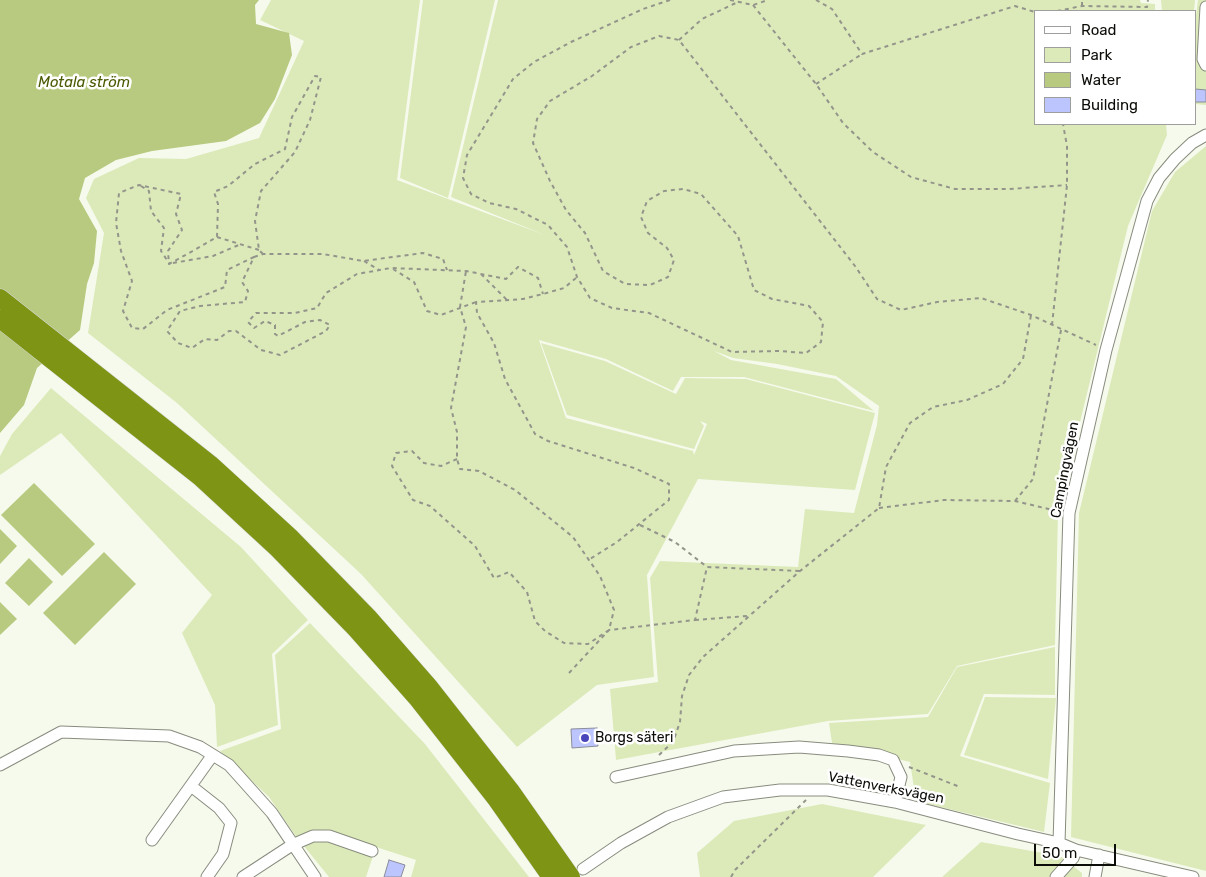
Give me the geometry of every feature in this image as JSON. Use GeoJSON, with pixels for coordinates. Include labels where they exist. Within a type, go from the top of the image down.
{"type":"FeatureCollection","features":[{"type":"Feature","properties":{"kind":"highway"},"geometry":{"type":"LineString","coordinates":[[0,298],[278,549],[356,628],[460,751],[551,877]]}},
{"type":"Feature","properties":{"kind":"highway"},"geometry":{"type":"LineString","coordinates":[[0,319],[79,371],[210,464],[291,538],[368,617],[472,740],[515,797],[577,873]]}},
{"type":"Feature","properties":{"kind":"street"},"geometry":{"type":"LineString","coordinates":[[1206,7],[1203,59],[1206,65]]}},
{"type":"Feature","properties":{"kind":"street","name":"Campingvägen"},"geometry":{"type":"LineString","coordinates":[[1060,843],[1069,513],[1106,350],[1147,201],[1159,178],[1175,159],[1192,143],[1206,135]]}},
{"type":"Feature","properties":{"kind":"street"},"geometry":{"type":"LineString","coordinates":[[0,764],[61,732],[169,736],[200,748],[229,765],[272,813],[315,877]]}},
{"type":"Feature","properties":{"kind":"street"},"geometry":{"type":"LineString","coordinates":[[616,777],[734,751],[799,747],[879,755],[893,760],[901,777],[895,802]]}},
{"type":"Feature","properties":{"kind":"street"},"geometry":{"type":"LineString","coordinates":[[152,840],[212,756]]}},
{"type":"Feature","properties":{"kind":"street"},"geometry":{"type":"LineString","coordinates":[[191,786],[219,808],[231,823],[223,854],[207,877]]}},
{"type":"Feature","properties":{"kind":"street","name":"Vattenverksvägen"},"geometry":{"type":"LineString","coordinates":[[577,873],[621,843],[668,817],[723,797],[780,790],[817,790],[895,802],[1060,843],[1076,850],[1193,877]]}},
{"type":"Feature","properties":{"kind":"street"},"geometry":{"type":"LineString","coordinates":[[243,877],[305,838],[329,836],[372,851]]}},
{"type":"Feature","properties":{"kind":"street"},"geometry":{"type":"LineString","coordinates":[[1056,877],[1073,858],[1076,850]]}},
{"type":"Feature","properties":{"kind":"street"},"geometry":{"type":"LineString","coordinates":[[1095,877],[1099,855]]}},
{"type":"Feature","properties":{"kind":"path"},"geometry":{"type":"LineString","coordinates":[[670,0],[634,13],[534,62],[513,79],[467,155],[463,178],[471,194],[489,203],[516,208],[548,225],[567,247],[577,277],[590,298],[612,308],[649,313],[732,352],[778,351],[806,353],[821,342],[823,322],[810,306],[772,299],[754,290],[738,236],[701,194],[683,189],[664,191],[647,201],[641,217],[648,233],[667,248],[674,260],[668,277],[650,285],[625,284],[603,271],[585,233],[566,210],[550,181],[533,143],[536,119],[550,101],[592,76],[631,46],[659,36],[679,40],[855,266],[877,299],[901,310],[937,302],[981,298],[1030,315],[1106,350]]}},
{"type":"Feature","properties":{"kind":"path"},"geometry":{"type":"LineString","coordinates":[[730,0],[753,5],[768,0]]}},
{"type":"Feature","properties":{"kind":"path"},"geometry":{"type":"LineString","coordinates":[[816,0],[832,8],[862,54]]}},
{"type":"Feature","properties":{"kind":"path"},"geometry":{"type":"LineString","coordinates":[[1082,0],[1082,6]]}},
{"type":"Feature","properties":{"kind":"path"},"geometry":{"type":"LineString","coordinates":[[1062,10],[1082,6],[1147,7],[1148,0]]}},
{"type":"Feature","properties":{"kind":"path"},"geometry":{"type":"LineString","coordinates":[[679,40],[702,20],[738,2]]}},
{"type":"Feature","properties":{"kind":"path"},"geometry":{"type":"LineString","coordinates":[[753,5],[816,84],[843,124],[874,152],[911,176],[954,189],[1009,190],[1067,185]]}},
{"type":"Feature","properties":{"kind":"path"},"geometry":{"type":"LineString","coordinates":[[816,84],[862,54],[1015,6],[1034,12]]}},
{"type":"Feature","properties":{"kind":"path"},"geometry":{"type":"LineString","coordinates":[[217,237],[218,204],[214,192],[228,186],[255,164],[284,148],[292,117],[315,76],[321,77],[310,120],[295,152],[261,191],[255,221],[259,250]]}},
{"type":"Feature","properties":{"kind":"path"},"geometry":{"type":"LineString","coordinates":[[1052,326],[1067,185],[1066,146],[1063,125]]}},
{"type":"Feature","properties":{"kind":"path"},"geometry":{"type":"LineString","coordinates":[[139,185],[149,192],[151,211],[164,228],[161,250],[169,264]]}},
{"type":"Feature","properties":{"kind":"path"},"geometry":{"type":"LineString","coordinates":[[169,264],[168,252],[182,230],[176,214],[182,194],[139,185],[119,193],[116,223],[121,251],[132,281],[123,310],[132,328],[143,328],[167,310],[225,288],[227,270],[247,259],[263,254],[323,254],[363,261],[423,253],[443,259],[447,271]]}},
{"type":"Feature","properties":{"kind":"path"},"geometry":{"type":"LineString","coordinates":[[169,264],[217,237],[259,250],[263,254]]}},
{"type":"Feature","properties":{"kind":"path"},"geometry":{"type":"LineString","coordinates":[[169,264],[213,256],[241,244]]}},
{"type":"Feature","properties":{"kind":"path"},"geometry":{"type":"LineString","coordinates":[[247,259],[254,257],[242,282],[248,291],[245,302],[200,306],[180,311],[167,331],[178,343],[192,348],[205,339],[217,340],[229,331],[236,331],[260,350],[280,355],[326,331],[330,325],[320,320],[305,322],[278,336],[274,334],[275,325],[264,321],[254,328],[248,322],[256,314],[295,313],[317,308],[326,293],[357,274],[391,268],[447,271],[466,270],[506,279],[518,267],[538,278],[543,294]]}},
{"type":"Feature","properties":{"kind":"path"},"geometry":{"type":"LineString","coordinates":[[363,261],[379,270]]}},
{"type":"Feature","properties":{"kind":"path"},"geometry":{"type":"LineString","coordinates":[[391,268],[414,282],[427,311],[440,315],[476,302],[507,300],[543,294],[564,288],[577,277]]}},
{"type":"Feature","properties":{"kind":"path"},"geometry":{"type":"LineString","coordinates":[[466,270],[460,307],[466,327],[451,408],[457,432],[457,459],[460,469],[479,471],[515,490],[573,537],[600,576],[614,610],[609,630],[570,673]]}},
{"type":"Feature","properties":{"kind":"path"},"geometry":{"type":"LineString","coordinates":[[481,274],[507,300]]}},
{"type":"Feature","properties":{"kind":"path"},"geometry":{"type":"LineString","coordinates":[[476,302],[477,313],[494,343],[505,379],[536,434],[548,441],[634,468],[669,484],[669,500],[590,559]]}},
{"type":"Feature","properties":{"kind":"path"},"geometry":{"type":"LineString","coordinates":[[879,508],[886,467],[910,423],[933,406],[967,400],[1003,384],[1023,359],[1030,315]]}},
{"type":"Feature","properties":{"kind":"path"},"geometry":{"type":"LineString","coordinates":[[1015,501],[1033,479],[1060,330]]}},
{"type":"Feature","properties":{"kind":"path"},"geometry":{"type":"LineString","coordinates":[[457,459],[441,466],[424,463],[412,451],[396,453],[392,466],[414,500],[430,506],[475,546],[494,578],[509,572],[527,592],[535,621],[545,631],[564,643],[588,644],[609,630],[747,616]]}},
{"type":"Feature","properties":{"kind":"path"},"geometry":{"type":"LineString","coordinates":[[651,770],[652,760],[673,742],[680,722],[682,696],[689,675],[702,657],[800,571],[879,508],[944,500],[1015,501],[1069,513]]}},
{"type":"Feature","properties":{"kind":"path"},"geometry":{"type":"LineString","coordinates":[[639,524],[676,542],[707,567],[800,571]]}},
{"type":"Feature","properties":{"kind":"path"},"geometry":{"type":"LineString","coordinates":[[694,620],[707,567]]}},
{"type":"Feature","properties":{"kind":"path"},"geometry":{"type":"LineString","coordinates":[[893,760],[960,787]]}},
{"type":"Feature","properties":{"kind":"path"},"geometry":{"type":"LineString","coordinates":[[731,877],[735,870],[817,790]]}},
{"type":"Feature","properties":{"kind":"green space"},"geometry":{"type":"Polygon","coordinates":[[[271,0],[420,0],[397,180],[545,235],[451,197],[498,0],[1140,0],[1141,3],[1155,4],[1155,10],[1034,10],[1034,125],[1166,125],[1167,135],[1128,226],[1058,512],[1055,645],[957,666],[928,714],[828,721],[616,760],[610,689],[658,682],[650,578],[660,561],[798,567],[805,509],[854,513],[877,425],[879,406],[836,376],[777,364],[733,358],[714,351],[731,360],[836,379],[874,411],[744,377],[681,377],[673,391],[606,359],[539,340],[566,418],[693,451],[694,455],[707,424],[700,421],[704,426],[694,449],[567,415],[541,343],[605,361],[676,394],[685,378],[746,379],[875,413],[855,490],[698,479],[647,575],[654,677],[597,685],[517,747],[361,574],[177,403],[88,333],[104,233],[86,198],[94,179],[139,158],[186,159],[259,138],[304,41],[260,20],[271,0]]]}},
{"type":"Feature","properties":{"kind":"green space"},"geometry":{"type":"Polygon","coordinates":[[[423,0],[495,0],[448,198],[400,178],[423,0]]]}},
{"type":"Feature","properties":{"kind":"green space"},"geometry":{"type":"Polygon","coordinates":[[[1161,0],[1195,0],[1194,10],[1162,10],[1161,0]]]}},
{"type":"Feature","properties":{"kind":"green space"},"geometry":{"type":"Polygon","coordinates":[[[1198,0],[1206,0],[1206,105],[1196,104],[1196,15],[1198,0]]]}},
{"type":"Feature","properties":{"kind":"green space"},"geometry":{"type":"Polygon","coordinates":[[[1206,146],[1206,871],[1071,837],[1079,513],[1152,211],[1175,172],[1206,146]]]}},
{"type":"Feature","properties":{"kind":"green space"},"geometry":{"type":"Polygon","coordinates":[[[51,388],[241,547],[308,620],[272,654],[278,725],[217,747],[215,705],[182,633],[212,595],[61,433],[0,475],[0,456],[12,434],[51,388]]]}},
{"type":"Feature","properties":{"kind":"green space"},"geometry":{"type":"Polygon","coordinates":[[[310,623],[425,744],[529,877],[411,877],[416,860],[376,847],[366,877],[329,877],[295,835],[269,797],[220,751],[281,729],[275,655],[310,623]]]}},
{"type":"Feature","properties":{"kind":"green space"},"geometry":{"type":"Polygon","coordinates":[[[1055,647],[1055,695],[984,694],[960,756],[1050,783],[1044,832],[916,801],[910,762],[832,743],[829,723],[928,717],[957,667],[1055,647]]]}},
{"type":"Feature","properties":{"kind":"green space"},"geometry":{"type":"Polygon","coordinates":[[[985,697],[1056,698],[1048,779],[964,755],[985,697]]]}},
{"type":"Feature","properties":{"kind":"green space"},"geometry":{"type":"Polygon","coordinates":[[[822,804],[926,825],[873,877],[700,877],[697,853],[734,821],[822,804]]]}},
{"type":"Feature","properties":{"kind":"green space"},"geometry":{"type":"Polygon","coordinates":[[[981,842],[1060,856],[1082,873],[1082,877],[942,877],[981,842]]]}},
{"type":"Feature","properties":{"kind":"water","name":"Motala ström"},"geometry":{"type":"Polygon","coordinates":[[[0,0],[259,0],[255,5],[256,24],[289,33],[292,55],[275,99],[260,123],[226,141],[152,151],[116,160],[85,178],[79,199],[97,231],[94,263],[87,284],[80,330],[37,368],[24,405],[0,433],[0,0]]]}},
{"type":"Feature","properties":{"kind":"water"},"geometry":{"type":"Polygon","coordinates":[[[34,483],[95,544],[62,576],[1,515],[34,483]]]}},
{"type":"Feature","properties":{"kind":"water"},"geometry":{"type":"Polygon","coordinates":[[[0,529],[17,546],[0,564],[0,529]]]}},
{"type":"Feature","properties":{"kind":"water"},"geometry":{"type":"Polygon","coordinates":[[[104,552],[136,584],[75,645],[43,613],[104,552]]]}},
{"type":"Feature","properties":{"kind":"water"},"geometry":{"type":"Polygon","coordinates":[[[29,558],[53,582],[29,606],[5,583],[29,558]]]}},
{"type":"Feature","properties":{"kind":"water"},"geometry":{"type":"Polygon","coordinates":[[[0,602],[17,619],[0,635],[0,602]]]}},
{"type":"Feature","properties":{"kind":"building"},"geometry":{"type":"Polygon","coordinates":[[[1196,89],[1206,90],[1206,102],[1196,102],[1196,89]]]}},
{"type":"Feature","properties":{"kind":"building","name":"Borgs säteri"},"geometry":{"type":"Polygon","coordinates":[[[597,728],[598,746],[572,748],[571,729],[597,728]]]}},
{"type":"Feature","properties":{"kind":"building"},"geometry":{"type":"Polygon","coordinates":[[[389,860],[405,865],[401,877],[384,877],[389,860]]]}},
{"type":"Feature","properties":{"kind":"place","name":"Borgs säteri"},"geometry":{"type":"Point","coordinates":[585,738]}}]}
